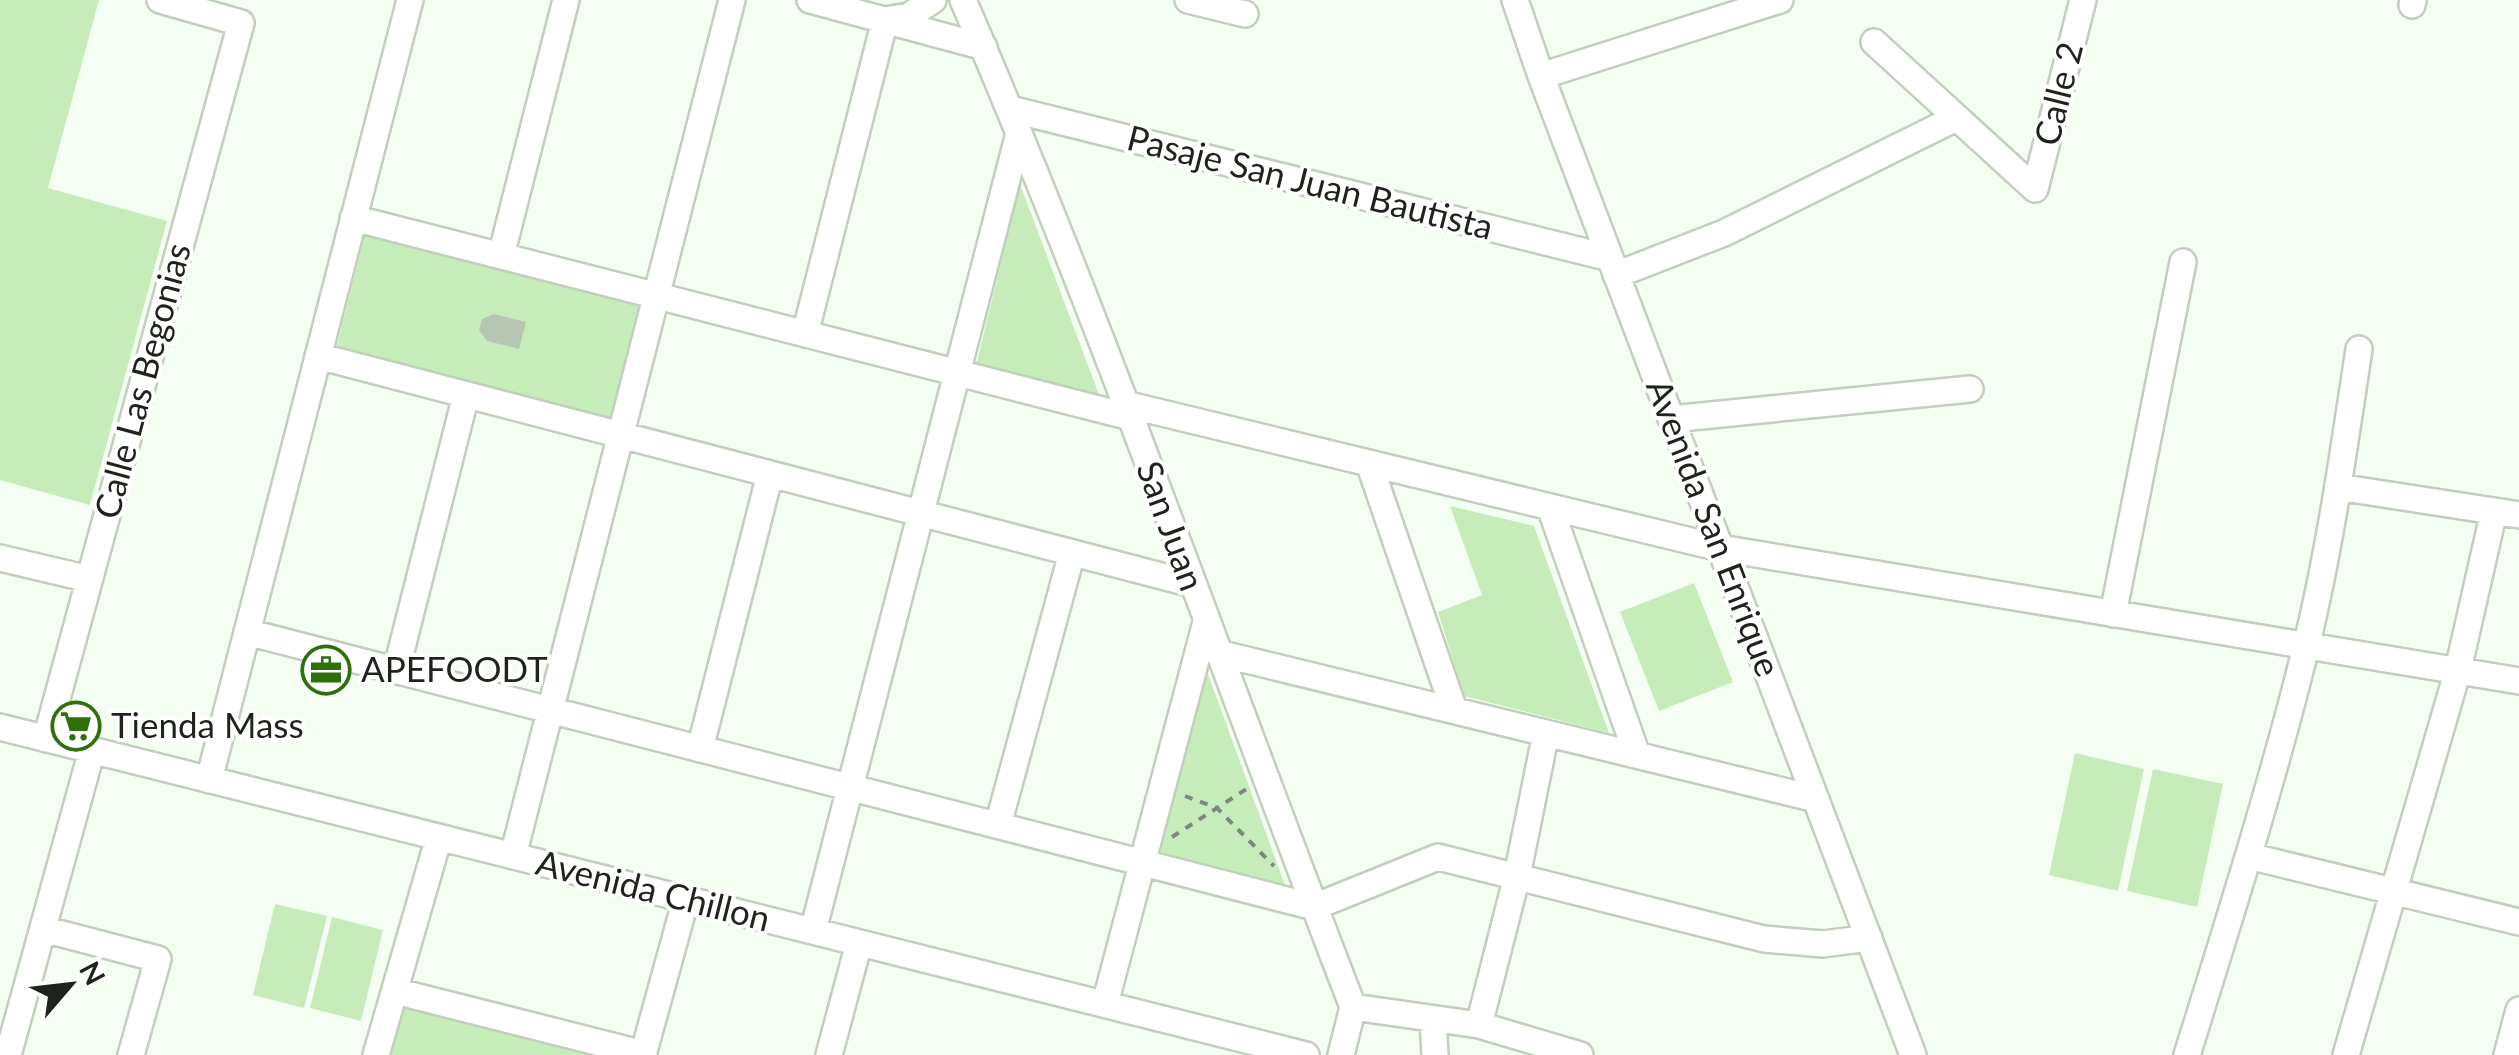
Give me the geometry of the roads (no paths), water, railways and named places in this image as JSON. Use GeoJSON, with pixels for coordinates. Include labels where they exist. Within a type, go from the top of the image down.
{"type":"FeatureCollection","features":[{"type":"Feature","properties":{"kind":"street","name":"Calle Las Begonias"},"geometry":{"type":"LineString","coordinates":[[46,739],[240,23],[160,0]]}},
{"type":"Feature","properties":{"kind":"street"},"geometry":{"type":"LineString","coordinates":[[209,780],[410,0]]}},
{"type":"Feature","properties":{"kind":"street"},"geometry":{"type":"LineString","coordinates":[[501,256],[566,0]]}},
{"type":"Feature","properties":{"kind":"street"},"geometry":{"type":"LineString","coordinates":[[513,856],[732,0]]}},
{"type":"Feature","properties":{"kind":"street"},"geometry":{"type":"LineString","coordinates":[[810,0],[984,47]]}},
{"type":"Feature","properties":{"kind":"street"},"geometry":{"type":"LineString","coordinates":[[885,20],[909,16],[933,0]]}},
{"type":"Feature","properties":{"kind":"street","name":"San Juan"},"geometry":{"type":"LineString","coordinates":[[963,0],[1015,121],[1128,411],[1353,1007]]}},
{"type":"Feature","properties":{"kind":"street"},"geometry":{"type":"LineString","coordinates":[[1188,0],[1245,14]]}},
{"type":"Feature","properties":{"kind":"street","name":"Avenida San Enrique"},"geometry":{"type":"LineString","coordinates":[[1515,0],[1540,76],[1913,1055]]}},
{"type":"Feature","properties":{"kind":"street","name":"Calle 2"},"geometry":{"type":"LineString","coordinates":[[1956,118],[2036,188],[2083,0]]}},
{"type":"Feature","properties":{"kind":"street"},"geometry":{"type":"LineString","coordinates":[[1540,76],[1779,1]]}},
{"type":"Feature","properties":{"kind":"street"},"geometry":{"type":"LineString","coordinates":[[806,334],[885,20]]}},
{"type":"Feature","properties":{"kind":"street"},"geometry":{"type":"LineString","coordinates":[[1613,266],[1724,234],[1956,118],[1874,42]]}},
{"type":"Feature","properties":{"kind":"street"},"geometry":{"type":"LineString","coordinates":[[813,931],[958,373],[1015,121]]}},
{"type":"Feature","properties":{"kind":"street","name":"Pasaje San Juan Bautista"},"geometry":{"type":"LineString","coordinates":[[1015,121],[1613,266]]}},
{"type":"Feature","properties":{"kind":"street"},"geometry":{"type":"LineString","coordinates":[[354,218],[958,373],[1369,463],[1720,548],[2519,681]]}},
{"type":"Feature","properties":{"kind":"street"},"geometry":{"type":"LineString","coordinates":[[2113,614],[2183,262]]}},
{"type":"Feature","properties":{"kind":"street"},"geometry":{"type":"LineString","coordinates":[[2187,1055],[2249,856],[2306,645],[2338,487],[2359,349]]}},
{"type":"Feature","properties":{"kind":"street"},"geometry":{"type":"LineString","coordinates":[[318,356],[1192,584]]}},
{"type":"Feature","properties":{"kind":"street"},"geometry":{"type":"LineString","coordinates":[[1671,418],[1970,389]]}},
{"type":"Feature","properties":{"kind":"street"},"geometry":{"type":"LineString","coordinates":[[396,670],[466,395]]}},
{"type":"Feature","properties":{"kind":"street"},"geometry":{"type":"LineString","coordinates":[[1369,463],[1454,710]]}},
{"type":"Feature","properties":{"kind":"street"},"geometry":{"type":"LineString","coordinates":[[700,748],[770,474]]}},
{"type":"Feature","properties":{"kind":"street"},"geometry":{"type":"LineString","coordinates":[[2338,487],[2507,513],[2346,1055]]}},
{"type":"Feature","properties":{"kind":"street"},"geometry":{"type":"LineString","coordinates":[[1550,506],[1637,755]]}},
{"type":"Feature","properties":{"kind":"street"},"geometry":{"type":"LineString","coordinates":[[998,825],[1072,552]]}},
{"type":"Feature","properties":{"kind":"street"},"geometry":{"type":"LineString","coordinates":[[0,558],[89,579]]}},
{"type":"Feature","properties":{"kind":"street"},"geometry":{"type":"LineString","coordinates":[[1104,1004],[1206,622]]}},
{"type":"Feature","properties":{"kind":"street"},"geometry":{"type":"LineString","coordinates":[[246,632],[1314,906],[1438,857],[1764,939],[1823,944],[1869,938]]}},
{"type":"Feature","properties":{"kind":"street"},"geometry":{"type":"LineString","coordinates":[[1218,653],[1816,799]]}},
{"type":"Feature","properties":{"kind":"street","name":"Avenida Chillon"},"geometry":{"type":"LineString","coordinates":[[0,727],[1306,1055]]}},
{"type":"Feature","properties":{"kind":"street"},"geometry":{"type":"LineString","coordinates":[[1478,1026],[1517,876],[1546,733]]}},
{"type":"Feature","properties":{"kind":"street"},"geometry":{"type":"LineString","coordinates":[[8,1055],[92,750]]}},
{"type":"Feature","properties":{"kind":"street"},"geometry":{"type":"LineString","coordinates":[[376,1055],[439,837]]}},
{"type":"Feature","properties":{"kind":"street"},"geometry":{"type":"LineString","coordinates":[[2249,856],[2519,922]]}},
{"type":"Feature","properties":{"kind":"street"},"geometry":{"type":"LineString","coordinates":[[394,991],[643,1054],[686,900]]}},
{"type":"Feature","properties":{"kind":"street"},"geometry":{"type":"LineString","coordinates":[[43,929],[158,959],[131,1055]]}},
{"type":"Feature","properties":{"kind":"street"},"geometry":{"type":"LineString","coordinates":[[829,1055],[860,943]]}},
{"type":"Feature","properties":{"kind":"street"},"geometry":{"type":"LineString","coordinates":[[1341,1055],[1353,1007],[1478,1026],[1580,1055]]}},
{"type":"Feature","properties":{"kind":"street"},"geometry":{"type":"LineString","coordinates":[[2507,1055],[2519,1010]]}},
{"type":"Feature","properties":{"kind":"street"},"geometry":{"type":"LineString","coordinates":[[1433,1019],[1435,1055]]}},
{"type":"Feature","properties":{"kind":"place","name":"APEFOODT"},"geometry":{"type":"Point","coordinates":[326,670]}},
{"type":"Feature","properties":{"kind":"place","name":"Tienda Mass"},"geometry":{"type":"Point","coordinates":[76,726]}}]}
